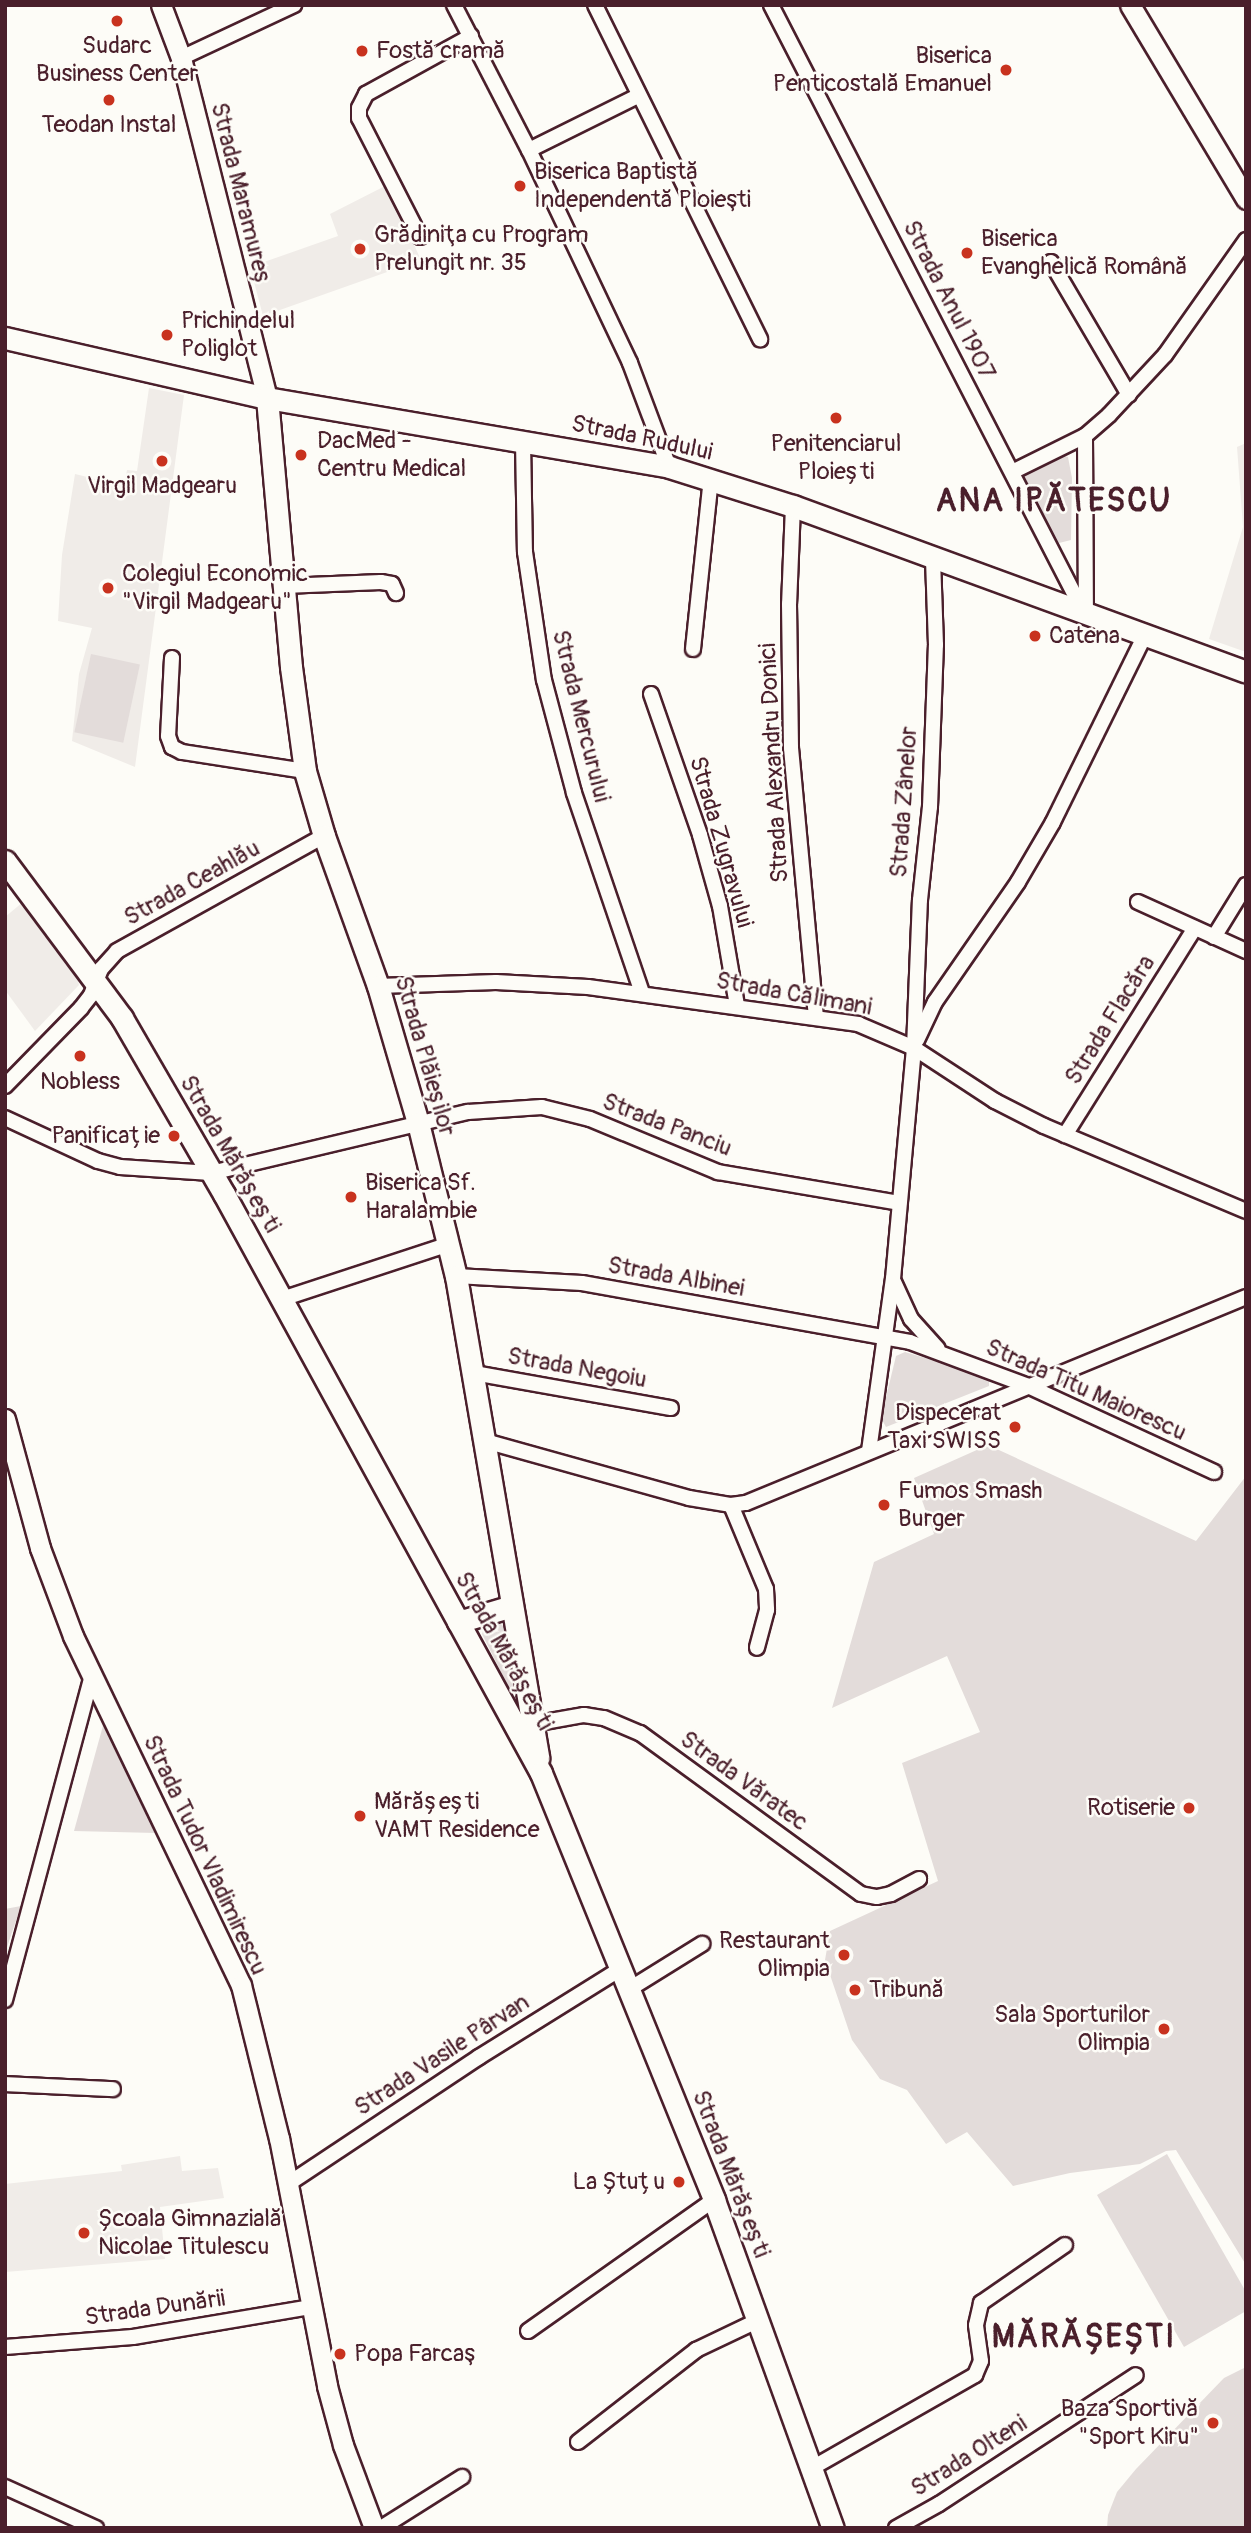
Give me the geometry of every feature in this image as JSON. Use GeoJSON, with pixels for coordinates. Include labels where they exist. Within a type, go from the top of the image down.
{"type":"FeatureCollection","features":[{"type":"Feature","properties":{"kind":"main road","name":"Strada Rudului"},"geometry":{"type":"LineString","coordinates":[[5,338],[267,398],[669,467],[793,506],[1246,673]]}},
{"type":"Feature","properties":{"kind":"main road","name":"Strada Plăieșilor"},"geometry":{"type":"LineString","coordinates":[[267,398],[294,700],[305,771],[324,836],[378,986],[418,1123],[457,1276],[541,1773]]}},
{"type":"Feature","properties":{"kind":"main road","name":"Strada Mărășești"},"geometry":{"type":"LineString","coordinates":[[5,861],[122,1018],[282,1299],[541,1773],[631,1989],[714,2200],[833,2528]]}},
{"type":"Feature","properties":{"kind":"main road"},"geometry":{"type":"LineString","coordinates":[[458,1622],[512,1606]]}},
{"type":"Feature","properties":{"kind":"street","name":"Strada Maramureș"},"geometry":{"type":"LineString","coordinates":[[161,5],[181,58],[267,398]]}},
{"type":"Feature","properties":{"kind":"street"},"geometry":{"type":"LineString","coordinates":[[181,58],[294,5]]}},
{"type":"Feature","properties":{"kind":"street"},"geometry":{"type":"LineString","coordinates":[[454,5],[529,150],[630,363],[669,467]]}},
{"type":"Feature","properties":{"kind":"street"},"geometry":{"type":"LineString","coordinates":[[595,5],[760,339]]}},
{"type":"Feature","properties":{"kind":"street","name":"Strada Anul 1907"},"geometry":{"type":"LineString","coordinates":[[771,5],[1086,616]]}},
{"type":"Feature","properties":{"kind":"street"},"geometry":{"type":"LineString","coordinates":[[1130,5],[1246,198]]}},
{"type":"Feature","properties":{"kind":"street"},"geometry":{"type":"LineString","coordinates":[[420,237],[359,118],[359,108],[366,94],[471,36]]}},
{"type":"Feature","properties":{"kind":"street"},"geometry":{"type":"LineString","coordinates":[[529,150],[638,96]]}},
{"type":"Feature","properties":{"kind":"street"},"geometry":{"type":"LineString","coordinates":[[1012,472],[1085,436],[1129,395],[1165,355],[1246,240]]}},
{"type":"Feature","properties":{"kind":"street"},"geometry":{"type":"LineString","coordinates":[[1051,262],[1129,395]]}},
{"type":"Feature","properties":{"kind":"street"},"geometry":{"type":"LineString","coordinates":[[1085,436],[1086,616]]}},
{"type":"Feature","properties":{"kind":"street","name":"Strada Mercurului"},"geometry":{"type":"LineString","coordinates":[[523,441],[524,552],[544,680],[574,793],[642,993]]}},
{"type":"Feature","properties":{"kind":"street"},"geometry":{"type":"LineString","coordinates":[[693,649],[711,479]]}},
{"type":"Feature","properties":{"kind":"street","name":"Strada Alexandru Donici"},"geometry":{"type":"LineString","coordinates":[[793,506],[789,616],[791,748],[816,1017]]}},
{"type":"Feature","properties":{"kind":"street","name":"Strada Zânelor"},"geometry":{"type":"LineString","coordinates":[[914,1048],[920,900],[930,807],[936,645],[933,558]]}},
{"type":"Feature","properties":{"kind":"street"},"geometry":{"type":"LineString","coordinates":[[284,586],[381,582],[392,584],[396,593]]}},
{"type":"Feature","properties":{"kind":"street"},"geometry":{"type":"LineString","coordinates":[[869,1451],[893,1279],[914,1048],[935,1002],[1018,883],[1053,822],[1144,637]]}},
{"type":"Feature","properties":{"kind":"street"},"geometry":{"type":"LineString","coordinates":[[172,658],[167,736],[172,747],[182,752],[305,771]]}},
{"type":"Feature","properties":{"kind":"street","name":"Strada Zugravului"},"geometry":{"type":"LineString","coordinates":[[650,694],[700,835],[720,906],[737,1005]]}},
{"type":"Feature","properties":{"kind":"street","name":"Strada Ceahlău"},"geometry":{"type":"LineString","coordinates":[[5,1086],[81,1008],[97,983],[102,969],[117,951],[324,836]]}},
{"type":"Feature","properties":{"kind":"street"},"geometry":{"type":"LineString","coordinates":[[1214,937],[1246,885]]}},
{"type":"Feature","properties":{"kind":"street"},"geometry":{"type":"LineString","coordinates":[[1138,902],[1246,951]]}},
{"type":"Feature","properties":{"kind":"street","name":"Strada Flacăra"},"geometry":{"type":"LineString","coordinates":[[1065,1135],[1195,928]]}},
{"type":"Feature","properties":{"kind":"street","name":"Strada Călimani"},"geometry":{"type":"LineString","coordinates":[[378,986],[496,982],[642,993],[858,1024],[914,1048],[995,1101],[1065,1135],[1246,1211]]}},
{"type":"Feature","properties":{"kind":"street","name":"Strada Panciu"},"geometry":{"type":"LineString","coordinates":[[5,1118],[98,1161],[120,1167],[211,1173],[468,1112],[513,1107],[568,1111],[718,1172],[899,1203]]}},
{"type":"Feature","properties":{"kind":"street"},"geometry":{"type":"LineString","coordinates":[[282,1299],[449,1244]]}},
{"type":"Feature","properties":{"kind":"street","name":"Strada Albinei"},"geometry":{"type":"LineString","coordinates":[[457,1276],[582,1283],[886,1337]]}},
{"type":"Feature","properties":{"kind":"street","name":"Strada Titu Maiorescu"},"geometry":{"type":"LineString","coordinates":[[893,1279],[911,1319],[939,1350]]}},
{"type":"Feature","properties":{"kind":"street"},"geometry":{"type":"LineString","coordinates":[[485,1441],[690,1498],[730,1505],[746,1503],[1246,1297]]}},
{"type":"Feature","properties":{"kind":"street","name":"Strada Titu Maiorescu"},"geometry":{"type":"LineString","coordinates":[[886,1337],[939,1350],[1028,1386],[1214,1472]]}},
{"type":"Feature","properties":{"kind":"street","name":"Strada Negoiu"},"geometry":{"type":"LineString","coordinates":[[474,1373],[671,1408]]}},
{"type":"Feature","properties":{"kind":"street","name":"Strada Tudor Vladimirescu"},"geometry":{"type":"LineString","coordinates":[[5,1419],[40,1548],[92,1676],[241,1985],[288,2184],[334,2414],[374,2528]]}},
{"type":"Feature","properties":{"kind":"street"},"geometry":{"type":"LineString","coordinates":[[730,1505],[766,1589],[767,1610],[757,1648]]}},
{"type":"Feature","properties":{"kind":"street"},"geometry":{"type":"LineString","coordinates":[[5,2000],[92,1676]]}},
{"type":"Feature","properties":{"kind":"street","name":"Strada Văratec"},"geometry":{"type":"LineString","coordinates":[[533,1724],[584,1716],[604,1718],[640,1733],[860,1894],[877,1897],[891,1894],[919,1879]]}},
{"type":"Feature","properties":{"kind":"street"},"geometry":{"type":"LineString","coordinates":[[631,1989],[702,1944]]}},
{"type":"Feature","properties":{"kind":"street","name":"Strada Vasile Pârvan"},"geometry":{"type":"LineString","coordinates":[[288,2184],[479,2057],[622,1968]]}},
{"type":"Feature","properties":{"kind":"street"},"geometry":{"type":"LineString","coordinates":[[5,2084],[113,2089]]}},
{"type":"Feature","properties":{"kind":"street"},"geometry":{"type":"LineString","coordinates":[[528,2331],[714,2200]]}},
{"type":"Feature","properties":{"kind":"street"},"geometry":{"type":"LineString","coordinates":[[812,2468],[975,2375],[981,2361],[976,2325],[981,2303],[1066,2245]]}},
{"type":"Feature","properties":{"kind":"street","name":"Strada Dunării"},"geometry":{"type":"LineString","coordinates":[[5,2347],[134,2337],[311,2307]]}},
{"type":"Feature","properties":{"kind":"street"},"geometry":{"type":"LineString","coordinates":[[578,2442],[696,2350],[759,2320]]}},
{"type":"Feature","properties":{"kind":"street","name":"Strada Olteni"},"geometry":{"type":"LineString","coordinates":[[896,2528],[939,2504],[1136,2375]]}},
{"type":"Feature","properties":{"kind":"street"},"geometry":{"type":"LineString","coordinates":[[381,2528],[461,2477]]}},
{"type":"Feature","properties":{"kind":"street"},"geometry":{"type":"LineString","coordinates":[[5,2487],[96,2528]]}},
{"type":"Feature","properties":{"kind":"shaded area","name":"Grădiniţa cu Program Prelungit nr. 35"},"geometry":{"type":"Polygon","coordinates":[[[387,185],[421,260],[263,316],[250,267],[338,236],[330,214],[387,185]]]}},
{"type":"Feature","properties":{"kind":"shaded area","name":"Colegiul Economic \"Virgil Madgearu\""},"geometry":{"type":"Polygon","coordinates":[[[149,388],[184,395],[135,767],[72,741],[79,674],[92,628],[58,621],[62,555],[75,474],[124,486],[127,470],[137,471],[149,388]]]}},
{"type":"Feature","properties":{"kind":"shaded area"},"geometry":{"type":"Polygon","coordinates":[[[1246,443],[1246,652],[1209,639],[1243,527],[1237,447],[1246,443]]]}},
{"type":"Feature","properties":{"kind":"shaded area"},"geometry":{"type":"Polygon","coordinates":[[[1060,455],[1068,457],[1072,478],[1071,540],[1059,543],[1021,473],[1060,455]]]}},
{"type":"Feature","properties":{"kind":"shaded area"},"geometry":{"type":"Polygon","coordinates":[[[91,654],[140,664],[123,743],[74,732],[91,654]]]}},
{"type":"Feature","properties":{"kind":"shaded area"},"geometry":{"type":"Polygon","coordinates":[[[23,902],[74,965],[79,985],[35,1031],[5,990],[5,917],[23,902]]]}},
{"type":"Feature","properties":{"kind":"shaded area"},"geometry":{"type":"Polygon","coordinates":[[[905,1352],[989,1377],[989,1386],[886,1427],[881,1418],[896,1356],[905,1352]]]}},
{"type":"Feature","properties":{"kind":"shaded area"},"geometry":{"type":"Polygon","coordinates":[[[988,1445],[1196,1541],[1246,1476],[1246,2265],[1176,2150],[1166,2151],[1140,2164],[1070,2173],[1013,2186],[967,2132],[946,2144],[907,2090],[880,2079],[852,2040],[825,1960],[830,1931],[938,1881],[902,1763],[980,1732],[947,1656],[832,1708],[874,1562],[934,1534],[914,1478],[988,1445]]]}},
{"type":"Feature","properties":{"kind":"shaded area"},"geometry":{"type":"Polygon","coordinates":[[[498,1621],[504,1627],[516,1693],[512,1694],[482,1634],[484,1626],[498,1621]]]}},
{"type":"Feature","properties":{"kind":"shaded area"},"geometry":{"type":"Polygon","coordinates":[[[104,1722],[156,1833],[74,1831],[104,1722]]]}},
{"type":"Feature","properties":{"kind":"shaded area"},"geometry":{"type":"Polygon","coordinates":[[[21,1906],[5,1953],[5,1909],[21,1906]]]}},
{"type":"Feature","properties":{"kind":"shaded area"},"geometry":{"type":"Polygon","coordinates":[[[1167,2154],[1246,2292],[1246,2311],[1184,2347],[1097,2195],[1167,2154]]]}},
{"type":"Feature","properties":{"kind":"shaded area","name":"Școala Gimnazială Nicolae Titulescu"},"geometry":{"type":"Polygon","coordinates":[[[180,2156],[182,2171],[218,2168],[224,2198],[160,2207],[165,2259],[5,2272],[5,2184],[122,2171],[121,2165],[180,2156]]]}},
{"type":"Feature","properties":{"kind":"shaded area","name":"Baza Sportivă \"Sport Kiru\""},"geometry":{"type":"Polygon","coordinates":[[[1246,2367],[1246,2528],[1107,2528],[1108,2515],[1117,2492],[1136,2469],[1224,2378],[1246,2367]]]}},
{"type":"Feature","properties":{"kind":"place","name":"Sudarc Business Center"},"geometry":{"type":"Point","coordinates":[117,21]}},
{"type":"Feature","properties":{"kind":"place","name":"Fostă cramă"},"geometry":{"type":"Point","coordinates":[362,51]}},
{"type":"Feature","properties":{"kind":"place","name":"Biserica Penticostală Emanuel"},"geometry":{"type":"Point","coordinates":[1006,70]}},
{"type":"Feature","properties":{"kind":"place","name":"Teodan Instal"},"geometry":{"type":"Point","coordinates":[109,100]}},
{"type":"Feature","properties":{"kind":"place","name":"Biserica Baptistă Independentă Ploieşti"},"geometry":{"type":"Point","coordinates":[520,186]}},
{"type":"Feature","properties":{"kind":"place","name":"Grădiniţa cu Program Prelungit nr. 35"},"geometry":{"type":"Point","coordinates":[360,249]}},
{"type":"Feature","properties":{"kind":"place","name":"Biserica Evanghelică Română"},"geometry":{"type":"Point","coordinates":[967,253]}},
{"type":"Feature","properties":{"kind":"place","name":"Prichindelul Poliglot"},"geometry":{"type":"Point","coordinates":[167,335]}},
{"type":"Feature","properties":{"kind":"place","name":"Penitenciarul Ploiești"},"geometry":{"type":"Point","coordinates":[836,418]}},
{"type":"Feature","properties":{"kind":"place","name":"DacMed - Centru Medical"},"geometry":{"type":"Point","coordinates":[301,455]}},
{"type":"Feature","properties":{"kind":"place","name":"Virgil Madgearu"},"geometry":{"type":"Point","coordinates":[162,461]}},
{"type":"Feature","properties":{"kind":"place","name":"Colegiul Economic \"Virgil Madgearu\""},"geometry":{"type":"Point","coordinates":[108,588]}},
{"type":"Feature","properties":{"kind":"place","name":"Catena"},"geometry":{"type":"Point","coordinates":[1035,636]}},
{"type":"Feature","properties":{"kind":"place","name":"Nobless"},"geometry":{"type":"Point","coordinates":[80,1056]}},
{"type":"Feature","properties":{"kind":"place","name":"Panificație"},"geometry":{"type":"Point","coordinates":[174,1136]}},
{"type":"Feature","properties":{"kind":"place","name":"Biserica Sf. Haralambie"},"geometry":{"type":"Point","coordinates":[351,1197]}},
{"type":"Feature","properties":{"kind":"place","name":"Dispecerat Taxi SWISS"},"geometry":{"type":"Point","coordinates":[1015,1427]}},
{"type":"Feature","properties":{"kind":"place","name":"Fumos Smash Burger"},"geometry":{"type":"Point","coordinates":[884,1505]}},
{"type":"Feature","properties":{"kind":"place","name":"Rotiserie"},"geometry":{"type":"Point","coordinates":[1189,1808]}},
{"type":"Feature","properties":{"kind":"place","name":"Mărășești VAMT Residence"},"geometry":{"type":"Point","coordinates":[360,1816]}},
{"type":"Feature","properties":{"kind":"place","name":"Restaurant Olimpia"},"geometry":{"type":"Point","coordinates":[844,1955]}},
{"type":"Feature","properties":{"kind":"place","name":"Tribună"},"geometry":{"type":"Point","coordinates":[855,1990]}},
{"type":"Feature","properties":{"kind":"place","name":"Sala Sporturilor Olimpia"},"geometry":{"type":"Point","coordinates":[1164,2029]}},
{"type":"Feature","properties":{"kind":"place","name":"La Ștuțu"},"geometry":{"type":"Point","coordinates":[679,2182]}},
{"type":"Feature","properties":{"kind":"place","name":"Școala Gimnazială Nicolae Titulescu"},"geometry":{"type":"Point","coordinates":[84,2233]}},
{"type":"Feature","properties":{"kind":"place","name":"Popa Farcaş"},"geometry":{"type":"Point","coordinates":[340,2354]}},
{"type":"Feature","properties":{"kind":"place","name":"Baza Sportivă \"Sport Kiru\""},"geometry":{"type":"Point","coordinates":[1213,2423]}},
{"type":"Feature","properties":{"kind":"district","name":"ANA IPĂTESCU"},"geometry":{"type":"Point","coordinates":[1054,501]}},
{"type":"Feature","properties":{"kind":"district","name":"MĂRĂȘEȘTI"},"geometry":{"type":"Point","coordinates":[1084,2337]}}]}
